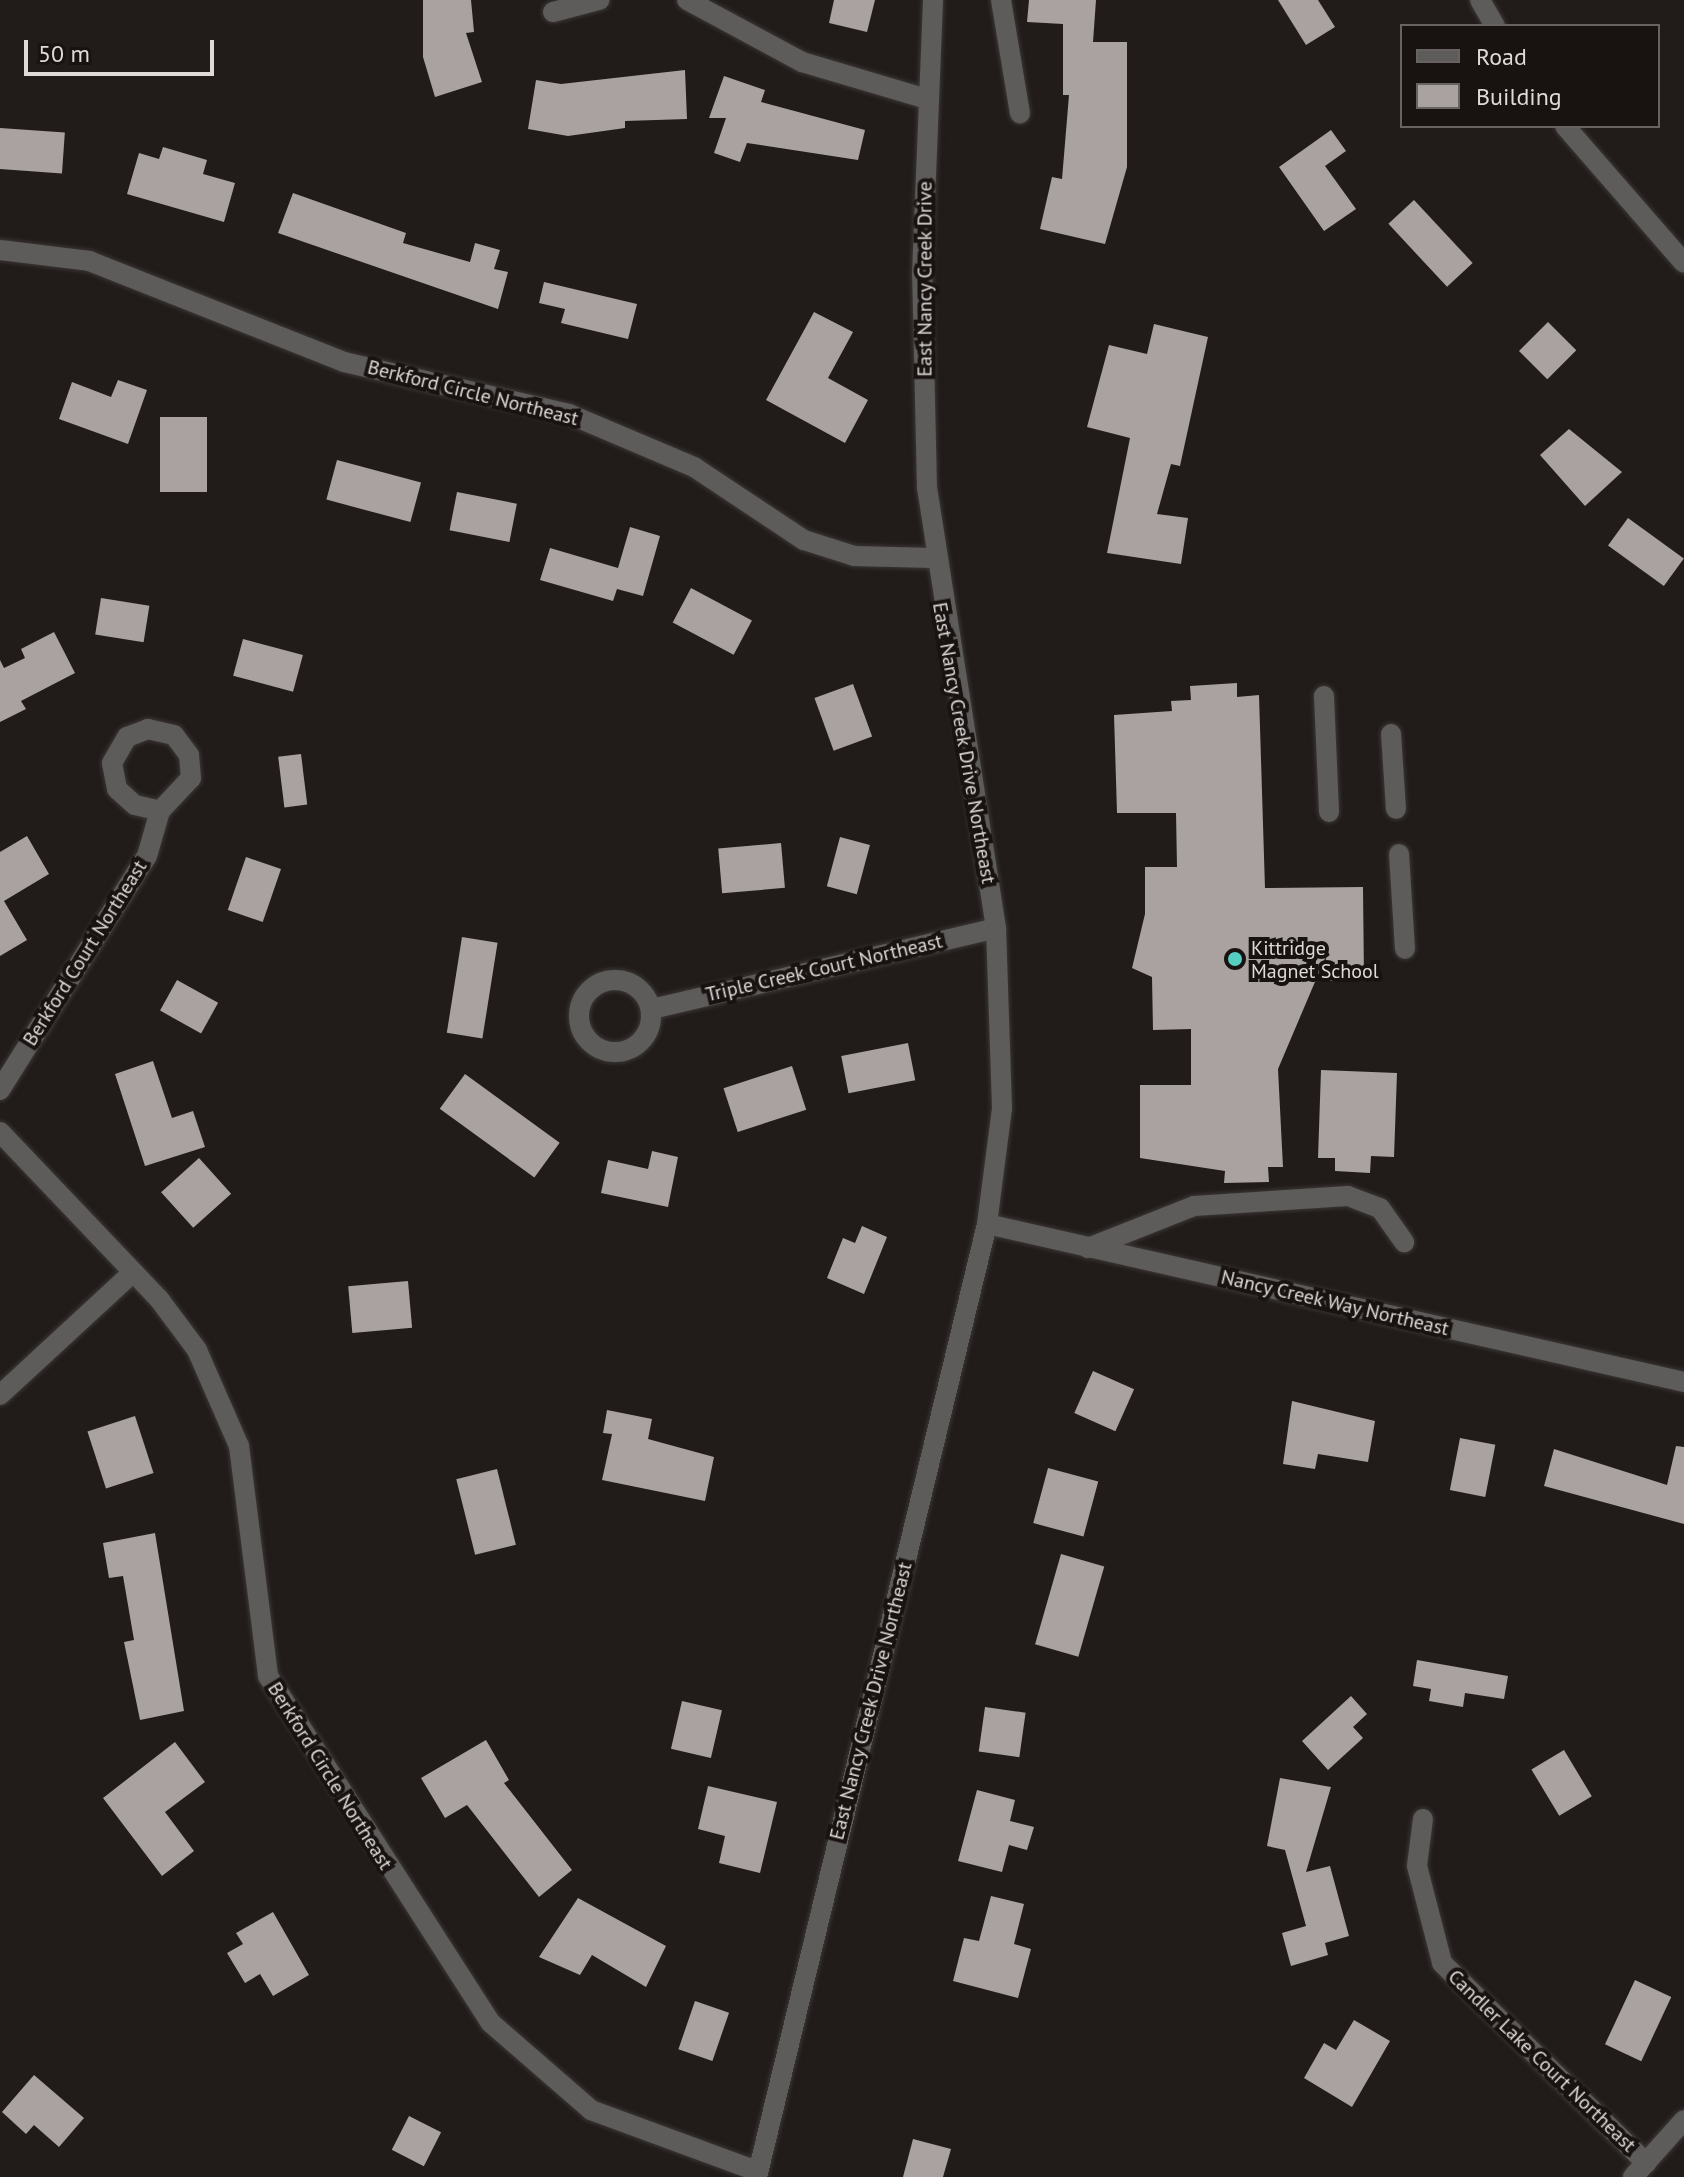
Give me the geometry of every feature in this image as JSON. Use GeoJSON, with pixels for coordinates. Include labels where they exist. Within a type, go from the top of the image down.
{"type":"FeatureCollection","features":[{"type":"Feature","properties":{"kind":"street"},"geometry":{"type":"LineString","coordinates":[[553,12],[599,0]]}},
{"type":"Feature","properties":{"kind":"street"},"geometry":{"type":"LineString","coordinates":[[687,0],[802,62],[927,99]]}},
{"type":"Feature","properties":{"kind":"street","name":"East Nancy Creek Drive"},"geometry":{"type":"LineString","coordinates":[[933,0],[922,275],[933,558]]}},
{"type":"Feature","properties":{"kind":"street"},"geometry":{"type":"LineString","coordinates":[[1001,0],[1020,113]]}},
{"type":"Feature","properties":{"kind":"street"},"geometry":{"type":"LineString","coordinates":[[1480,0],[1494,24]]}},
{"type":"Feature","properties":{"kind":"street"},"geometry":{"type":"LineString","coordinates":[[1567,128],[1684,263]]}},
{"type":"Feature","properties":{"kind":"street","name":"Berkford Circle Northeast"},"geometry":{"type":"LineString","coordinates":[[0,250],[89,261],[330,357],[569,414],[694,467],[804,540],[854,556],[933,558]]}},
{"type":"Feature","properties":{"kind":"street","name":"East Nancy Creek Drive Northeast"},"geometry":{"type":"LineString","coordinates":[[933,558],[996,928]]}},
{"type":"Feature","properties":{"kind":"street"},"geometry":{"type":"LineString","coordinates":[[1324,696],[1329,812]]}},
{"type":"Feature","properties":{"kind":"street"},"geometry":{"type":"LineString","coordinates":[[1391,734],[1396,809]]}},
{"type":"Feature","properties":{"kind":"street","name":"Berkford Court Northeast"},"geometry":{"type":"LineString","coordinates":[[0,1090],[147,856],[160,811]]}},
{"type":"Feature","properties":{"kind":"street"},"geometry":{"type":"LineString","coordinates":[[1399,854],[1405,949]]}},
{"type":"Feature","properties":{"kind":"street"},"geometry":{"type":"LineString","coordinates":[[987,1224],[1002,1108],[996,928]]}},
{"type":"Feature","properties":{"kind":"street","name":"Triple Creek Court Northeast"},"geometry":{"type":"LineString","coordinates":[[652,1009],[996,928]]}},
{"type":"Feature","properties":{"kind":"street","name":"Berkford Circle Northeast"},"geometry":{"type":"LineString","coordinates":[[0,1132],[129,1276],[159,1299],[197,1350],[239,1446],[268,1676],[491,2023],[591,2110],[757,2174]]}},
{"type":"Feature","properties":{"kind":"street"},"geometry":{"type":"LineString","coordinates":[[1088,1248],[1194,1206],[1348,1196],[1380,1208],[1404,1242]]}},
{"type":"Feature","properties":{"kind":"street","name":"East Nancy Creek Drive Northeast"},"geometry":{"type":"LineString","coordinates":[[757,2174],[987,1224]]}},
{"type":"Feature","properties":{"kind":"street","name":"Nancy Creek Way Northeast"},"geometry":{"type":"LineString","coordinates":[[987,1224],[1684,1382]]}},
{"type":"Feature","properties":{"kind":"street"},"geometry":{"type":"LineString","coordinates":[[0,1395],[129,1276]]}},
{"type":"Feature","properties":{"kind":"street","name":"Candler Lake Court Northeast"},"geometry":{"type":"LineString","coordinates":[[1423,1819],[1417,1866],[1442,1963],[1640,2170]]}},
{"type":"Feature","properties":{"kind":"street"},"geometry":{"type":"LineString","coordinates":[[1640,2170],[1684,2120]]}},
{"type":"Feature","properties":{"kind":"building"},"geometry":{"type":"Polygon","coordinates":[[[423,0],[471,0],[474,32],[466,33],[482,82],[435,97],[423,57],[423,0]]]}},
{"type":"Feature","properties":{"kind":"building"},"geometry":{"type":"Polygon","coordinates":[[[834,0],[875,0],[867,32],[829,23],[834,0]]]}},
{"type":"Feature","properties":{"kind":"building"},"geometry":{"type":"Polygon","coordinates":[[[1029,0],[1096,0],[1093,42],[1127,42],[1127,167],[1105,244],[1040,229],[1052,177],[1062,179],[1069,95],[1063,95],[1063,24],[1027,22],[1029,0]]]}},
{"type":"Feature","properties":{"kind":"building"},"geometry":{"type":"Polygon","coordinates":[[[1278,0],[1318,0],[1335,27],[1306,45],[1278,0]]]}},
{"type":"Feature","properties":{"kind":"building"},"geometry":{"type":"Polygon","coordinates":[[[685,70],[687,119],[625,121],[625,128],[568,136],[528,129],[536,80],[561,84],[685,70]]]}},
{"type":"Feature","properties":{"kind":"building"},"geometry":{"type":"Polygon","coordinates":[[[724,76],[765,90],[761,102],[865,130],[858,160],[747,143],[740,162],[714,153],[726,118],[709,118],[724,76]]]}},
{"type":"Feature","properties":{"kind":"building"},"geometry":{"type":"Polygon","coordinates":[[[0,128],[65,133],[62,173],[0,169],[0,128]]]}},
{"type":"Feature","properties":{"kind":"building"},"geometry":{"type":"Polygon","coordinates":[[[1331,130],[1346,151],[1325,166],[1356,209],[1324,231],[1279,167],[1331,130]]]}},
{"type":"Feature","properties":{"kind":"building"},"geometry":{"type":"Polygon","coordinates":[[[163,147],[207,160],[203,174],[235,183],[224,222],[127,194],[139,153],[159,159],[163,147]]]}},
{"type":"Feature","properties":{"kind":"building"},"geometry":{"type":"Polygon","coordinates":[[[293,193],[406,233],[403,243],[470,262],[475,243],[500,250],[494,269],[508,272],[498,309],[278,233],[293,193]]]}},
{"type":"Feature","properties":{"kind":"building"},"geometry":{"type":"Polygon","coordinates":[[[1414,200],[1473,263],[1447,287],[1388,224],[1414,200]]]}},
{"type":"Feature","properties":{"kind":"building"},"geometry":{"type":"Polygon","coordinates":[[[544,282],[637,304],[628,339],[561,323],[565,309],[539,303],[544,282]]]}},
{"type":"Feature","properties":{"kind":"building"},"geometry":{"type":"Polygon","coordinates":[[[814,312],[853,332],[828,378],[868,400],[845,443],[766,400],[814,312]]]}},
{"type":"Feature","properties":{"kind":"building"},"geometry":{"type":"Polygon","coordinates":[[[1548,322],[1576,350],[1547,379],[1519,351],[1548,322]]]}},
{"type":"Feature","properties":{"kind":"building"},"geometry":{"type":"Polygon","coordinates":[[[1154,324],[1208,337],[1180,466],[1171,464],[1157,514],[1188,518],[1181,564],[1107,553],[1130,438],[1087,427],[1109,345],[1147,354],[1154,324]]]}},
{"type":"Feature","properties":{"kind":"building"},"geometry":{"type":"Polygon","coordinates":[[[118,380],[147,390],[128,444],[59,419],[72,382],[111,397],[118,380]]]}},
{"type":"Feature","properties":{"kind":"building"},"geometry":{"type":"Polygon","coordinates":[[[160,417],[207,417],[207,492],[160,492],[160,417]]]}},
{"type":"Feature","properties":{"kind":"building"},"geometry":{"type":"Polygon","coordinates":[[[1569,429],[1622,472],[1585,506],[1540,455],[1569,429]]]}},
{"type":"Feature","properties":{"kind":"building"},"geometry":{"type":"Polygon","coordinates":[[[337,460],[421,483],[410,522],[326,500],[337,460]]]}},
{"type":"Feature","properties":{"kind":"building"},"geometry":{"type":"Polygon","coordinates":[[[457,492],[517,504],[509,542],[450,530],[457,492]]]}},
{"type":"Feature","properties":{"kind":"building"},"geometry":{"type":"Polygon","coordinates":[[[1628,518],[1684,559],[1664,586],[1608,546],[1628,518]]]}},
{"type":"Feature","properties":{"kind":"building"},"geometry":{"type":"Polygon","coordinates":[[[630,527],[660,536],[643,596],[617,589],[613,601],[540,580],[550,548],[618,568],[630,527]]]}},
{"type":"Feature","properties":{"kind":"building"},"geometry":{"type":"Polygon","coordinates":[[[691,588],[752,620],[734,655],[673,622],[691,588]]]}},
{"type":"Feature","properties":{"kind":"building"},"geometry":{"type":"Polygon","coordinates":[[[101,598],[149,606],[144,642],[95,635],[101,598]]]}},
{"type":"Feature","properties":{"kind":"building"},"geometry":{"type":"Polygon","coordinates":[[[54,632],[75,673],[21,701],[26,709],[0,722],[0,660],[4,668],[25,658],[21,649],[54,632]]]}},
{"type":"Feature","properties":{"kind":"building"},"geometry":{"type":"Polygon","coordinates":[[[243,639],[303,655],[293,692],[233,676],[243,639]]]}},
{"type":"Feature","properties":{"kind":"building"},"geometry":{"type":"Polygon","coordinates":[[[1237,683],[1237,697],[1259,695],[1265,888],[1363,887],[1364,980],[1325,981],[1326,956],[1278,1069],[1283,1167],[1268,1167],[1269,1182],[1224,1183],[1225,1171],[1140,1158],[1140,1085],[1191,1085],[1191,1029],[1153,1030],[1152,977],[1132,968],[1145,914],[1145,867],[1177,867],[1176,813],[1117,813],[1114,715],[1172,711],[1171,701],[1191,700],[1190,686],[1237,683]]]}},
{"type":"Feature","properties":{"kind":"building"},"geometry":{"type":"Polygon","coordinates":[[[853,684],[872,737],[834,751],[814,698],[853,684]]]}},
{"type":"Feature","properties":{"kind":"building"},"geometry":{"type":"Polygon","coordinates":[[[301,754],[307,805],[284,807],[278,757],[301,754]]]}},
{"type":"Feature","properties":{"kind":"building"},"geometry":{"type":"Polygon","coordinates":[[[27,836],[49,874],[4,901],[27,940],[0,956],[0,852],[27,836]]]}},
{"type":"Feature","properties":{"kind":"building"},"geometry":{"type":"Polygon","coordinates":[[[840,837],[870,845],[857,894],[827,886],[840,837]]]}},
{"type":"Feature","properties":{"kind":"building"},"geometry":{"type":"Polygon","coordinates":[[[781,843],[785,888],[722,893],[718,848],[781,843]]]}},
{"type":"Feature","properties":{"kind":"building"},"geometry":{"type":"Polygon","coordinates":[[[246,857],[281,869],[263,922],[228,910],[246,857]]]}},
{"type":"Feature","properties":{"kind":"building"},"geometry":{"type":"Polygon","coordinates":[[[462,937],[498,943],[482,1038],[447,1033],[462,937]]]}},
{"type":"Feature","properties":{"kind":"building"},"geometry":{"type":"Polygon","coordinates":[[[177,980],[218,1003],[201,1033],[160,1011],[177,980]]]}},
{"type":"Feature","properties":{"kind":"building"},"geometry":{"type":"Polygon","coordinates":[[[908,1043],[915,1080],[849,1093],[841,1056],[908,1043]]]}},
{"type":"Feature","properties":{"kind":"building"},"geometry":{"type":"Polygon","coordinates":[[[153,1061],[172,1118],[193,1111],[205,1147],[145,1166],[115,1074],[153,1061]]]}},
{"type":"Feature","properties":{"kind":"building"},"geometry":{"type":"Polygon","coordinates":[[[792,1066],[806,1110],[738,1132],[724,1088],[792,1066]]]}},
{"type":"Feature","properties":{"kind":"building"},"geometry":{"type":"Polygon","coordinates":[[[1321,1070],[1397,1073],[1394,1157],[1371,1156],[1370,1173],[1335,1171],[1335,1158],[1318,1158],[1321,1070]]]}},
{"type":"Feature","properties":{"kind":"building"},"geometry":{"type":"Polygon","coordinates":[[[465,1074],[560,1143],[534,1178],[440,1109],[465,1074]]]}},
{"type":"Feature","properties":{"kind":"building"},"geometry":{"type":"Polygon","coordinates":[[[652,1151],[678,1157],[668,1207],[601,1193],[608,1160],[648,1169],[652,1151]]]}},
{"type":"Feature","properties":{"kind":"building"},"geometry":{"type":"Polygon","coordinates":[[[199,1158],[231,1194],[193,1228],[161,1192],[199,1158]]]}},
{"type":"Feature","properties":{"kind":"building"},"geometry":{"type":"Polygon","coordinates":[[[862,1226],[887,1237],[864,1294],[827,1278],[843,1238],[855,1243],[862,1226]]]}},
{"type":"Feature","properties":{"kind":"building"},"geometry":{"type":"Polygon","coordinates":[[[408,1281],[412,1328],[352,1333],[348,1286],[408,1281]]]}},
{"type":"Feature","properties":{"kind":"building"},"geometry":{"type":"Polygon","coordinates":[[[1093,1371],[1134,1389],[1115,1431],[1074,1413],[1093,1371]]]}},
{"type":"Feature","properties":{"kind":"building"},"geometry":{"type":"Polygon","coordinates":[[[1292,1401],[1375,1421],[1368,1462],[1318,1454],[1315,1469],[1283,1464],[1292,1401]]]}},
{"type":"Feature","properties":{"kind":"building"},"geometry":{"type":"Polygon","coordinates":[[[607,1410],[652,1419],[648,1439],[714,1457],[705,1501],[602,1480],[612,1434],[603,1433],[607,1410]]]}},
{"type":"Feature","properties":{"kind":"building"},"geometry":{"type":"Polygon","coordinates":[[[135,1416],[154,1473],[106,1489],[87,1431],[135,1416]]]}},
{"type":"Feature","properties":{"kind":"building"},"geometry":{"type":"Polygon","coordinates":[[[1460,1438],[1495,1445],[1485,1497],[1450,1490],[1460,1438]]]}},
{"type":"Feature","properties":{"kind":"building"},"geometry":{"type":"Polygon","coordinates":[[[1676,1446],[1684,1447],[1684,1524],[1544,1486],[1554,1449],[1667,1485],[1676,1446]]]}},
{"type":"Feature","properties":{"kind":"building"},"geometry":{"type":"Polygon","coordinates":[[[1048,1468],[1098,1481],[1083,1537],[1033,1523],[1048,1468]]]}},
{"type":"Feature","properties":{"kind":"building"},"geometry":{"type":"Polygon","coordinates":[[[497,1469],[516,1545],[475,1555],[456,1479],[497,1469]]]}},
{"type":"Feature","properties":{"kind":"building"},"geometry":{"type":"Polygon","coordinates":[[[155,1533],[184,1711],[140,1720],[124,1642],[134,1640],[123,1576],[109,1578],[103,1543],[155,1533]]]}},
{"type":"Feature","properties":{"kind":"building"},"geometry":{"type":"Polygon","coordinates":[[[1061,1554],[1104,1566],[1078,1657],[1035,1644],[1061,1554]]]}},
{"type":"Feature","properties":{"kind":"building"},"geometry":{"type":"Polygon","coordinates":[[[1417,1660],[1508,1676],[1504,1699],[1465,1693],[1463,1707],[1429,1701],[1431,1689],[1413,1686],[1417,1660]]]}},
{"type":"Feature","properties":{"kind":"building"},"geometry":{"type":"Polygon","coordinates":[[[1351,1696],[1367,1714],[1353,1727],[1363,1738],[1328,1770],[1302,1741],[1351,1696]]]}},
{"type":"Feature","properties":{"kind":"building"},"geometry":{"type":"Polygon","coordinates":[[[682,1701],[722,1710],[711,1758],[671,1749],[682,1701]]]}},
{"type":"Feature","properties":{"kind":"building"},"geometry":{"type":"Polygon","coordinates":[[[985,1707],[1026,1713],[1019,1757],[979,1752],[985,1707]]]}},
{"type":"Feature","properties":{"kind":"building"},"geometry":{"type":"Polygon","coordinates":[[[486,1740],[509,1780],[504,1783],[572,1870],[539,1897],[467,1805],[445,1818],[421,1778],[486,1740]]]}},
{"type":"Feature","properties":{"kind":"building"},"geometry":{"type":"Polygon","coordinates":[[[175,1742],[205,1782],[165,1812],[194,1851],[162,1876],[103,1798],[175,1742]]]}},
{"type":"Feature","properties":{"kind":"building"},"geometry":{"type":"Polygon","coordinates":[[[1564,1750],[1592,1796],[1559,1816],[1531,1770],[1564,1750]]]}},
{"type":"Feature","properties":{"kind":"building"},"geometry":{"type":"Polygon","coordinates":[[[1280,1778],[1331,1787],[1306,1872],[1330,1866],[1349,1936],[1325,1943],[1328,1955],[1291,1966],[1282,1933],[1306,1926],[1285,1850],[1267,1846],[1280,1778]]]}},
{"type":"Feature","properties":{"kind":"building"},"geometry":{"type":"Polygon","coordinates":[[[708,1786],[777,1802],[760,1873],[719,1863],[725,1836],[698,1829],[708,1786]]]}},
{"type":"Feature","properties":{"kind":"building"},"geometry":{"type":"Polygon","coordinates":[[[977,1790],[1015,1800],[1010,1821],[1034,1827],[1027,1850],[1009,1845],[1002,1872],[958,1861],[977,1790]]]}},
{"type":"Feature","properties":{"kind":"building"},"geometry":{"type":"Polygon","coordinates":[[[991,1896],[1024,1904],[1014,1944],[1031,1949],[1018,1998],[953,1981],[964,1938],[979,1941],[991,1896]]]}},
{"type":"Feature","properties":{"kind":"building"},"geometry":{"type":"Polygon","coordinates":[[[578,1898],[666,1946],[646,1987],[592,1955],[580,1975],[539,1957],[578,1898]]]}},
{"type":"Feature","properties":{"kind":"building"},"geometry":{"type":"Polygon","coordinates":[[[273,1912],[309,1975],[273,1996],[260,1974],[245,1983],[227,1953],[243,1944],[236,1933],[273,1912]]]}},
{"type":"Feature","properties":{"kind":"building"},"geometry":{"type":"Polygon","coordinates":[[[1635,1980],[1671,1997],[1641,2061],[1605,2044],[1635,1980]]]}},
{"type":"Feature","properties":{"kind":"building"},"geometry":{"type":"Polygon","coordinates":[[[695,2001],[729,2013],[712,2061],[678,2049],[695,2001]]]}},
{"type":"Feature","properties":{"kind":"building"},"geometry":{"type":"Polygon","coordinates":[[[1354,2020],[1390,2041],[1352,2107],[1304,2078],[1324,2043],[1336,2050],[1354,2020]]]}},
{"type":"Feature","properties":{"kind":"building"},"geometry":{"type":"Polygon","coordinates":[[[34,2075],[84,2118],[59,2147],[34,2125],[26,2134],[2,2112],[34,2075]]]}},
{"type":"Feature","properties":{"kind":"building"},"geometry":{"type":"Polygon","coordinates":[[[409,2116],[441,2132],[424,2166],[392,2150],[409,2116]]]}},
{"type":"Feature","properties":{"kind":"building"},"geometry":{"type":"Polygon","coordinates":[[[913,2139],[951,2149],[943,2177],[903,2177],[913,2139]]]}},
{"type":"Feature","properties":{"kind":"place","name":"Kittridge Magnet School"},"geometry":{"type":"Point","coordinates":[1235,959]}}]}
